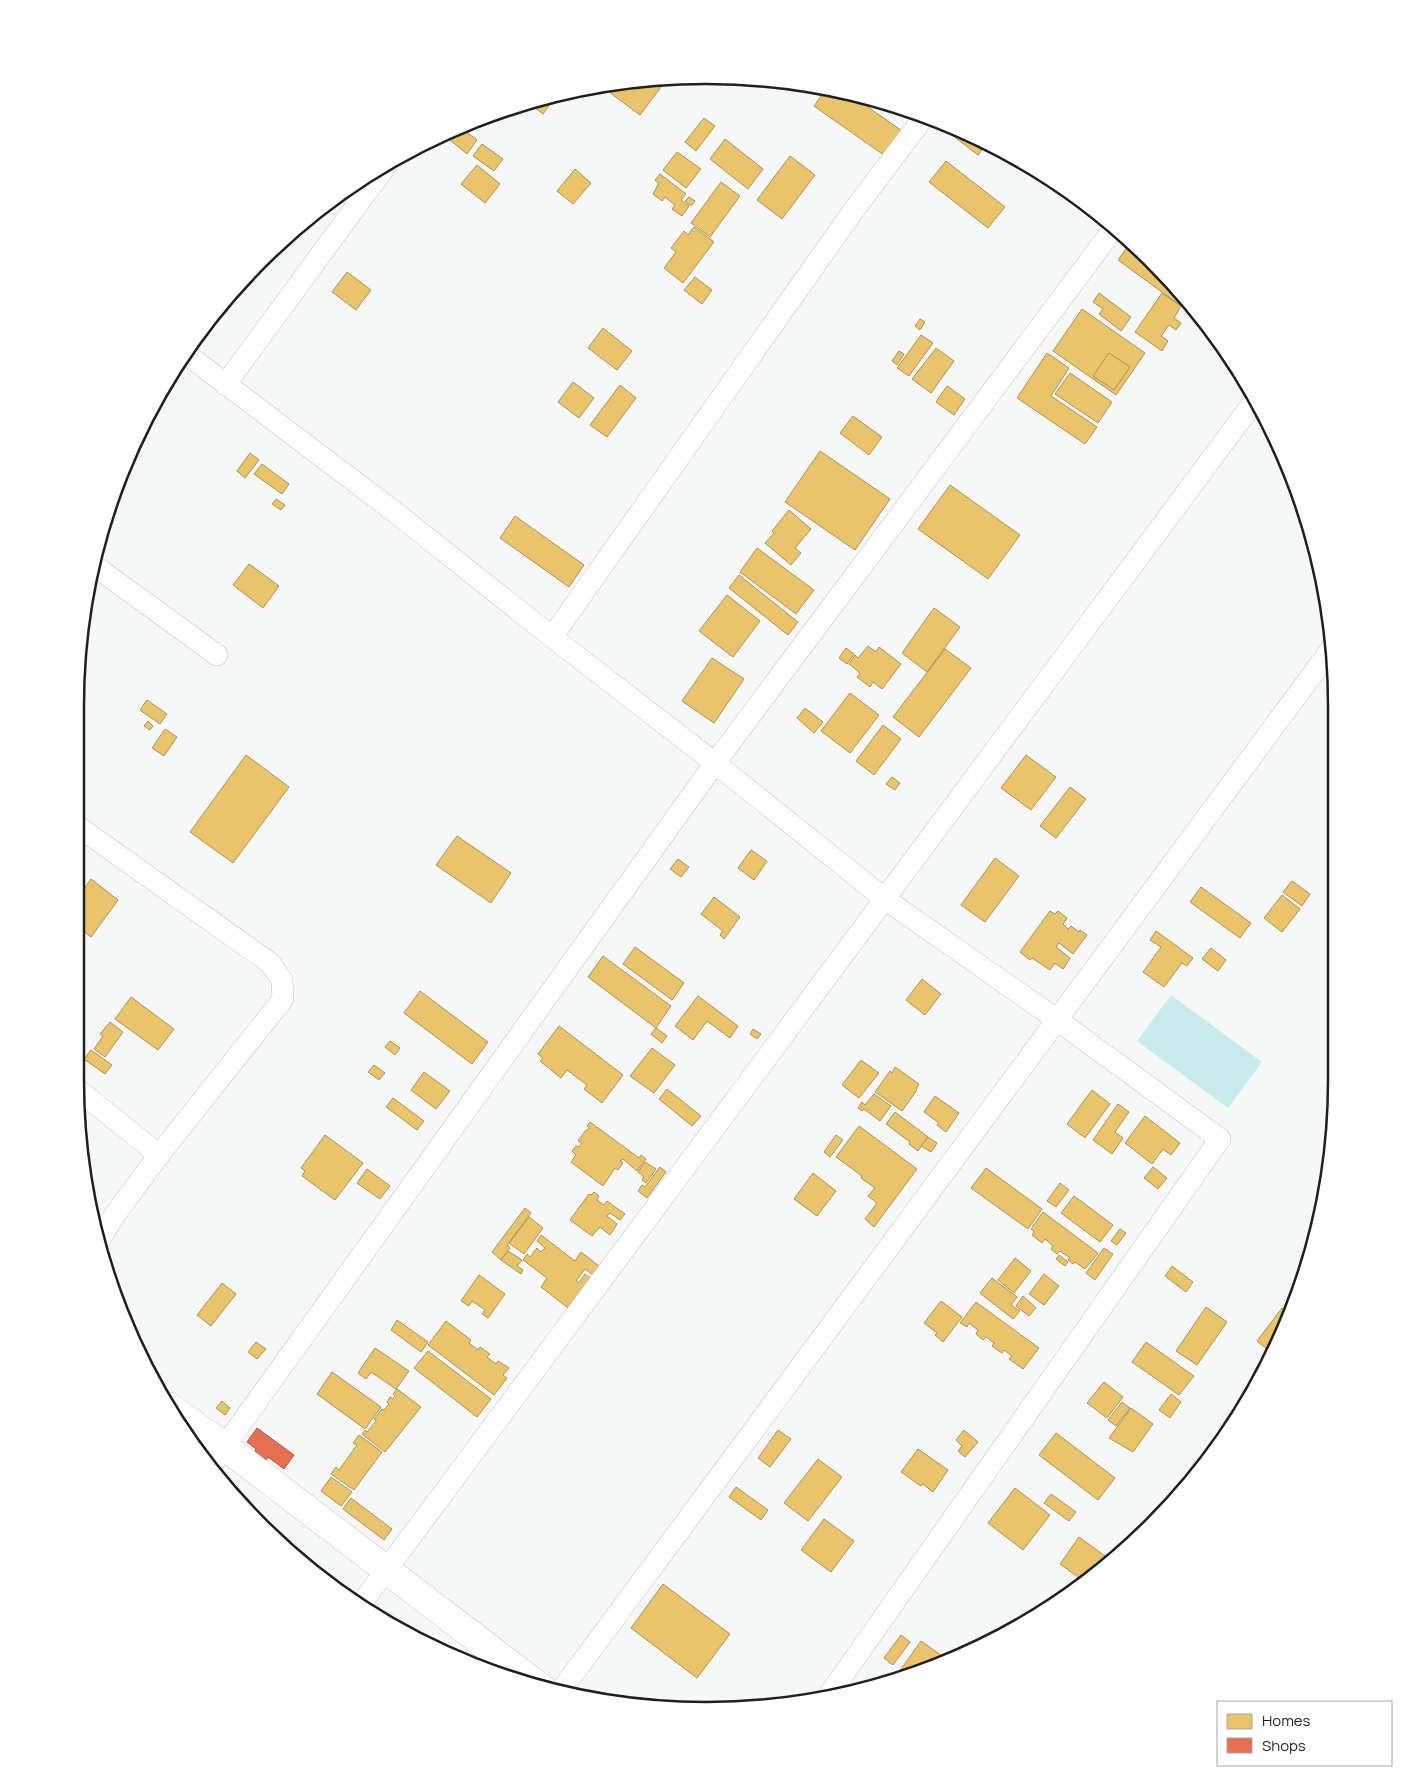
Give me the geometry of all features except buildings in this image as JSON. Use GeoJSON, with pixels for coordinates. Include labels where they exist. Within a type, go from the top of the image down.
{"type":"FeatureCollection","features":[{"type":"Feature","properties":{"kind":"street"},"geometry":{"type":"LineString","coordinates":[[552,637],[848,218],[920,122]]}},
{"type":"Feature","properties":{"kind":"street"},"geometry":{"type":"LineString","coordinates":[[226,385],[377,178]]}},
{"type":"Feature","properties":{"kind":"street"},"geometry":{"type":"LineString","coordinates":[[218,1455],[715,763],[1110,233]]}},
{"type":"Feature","properties":{"kind":"street"},"geometry":{"type":"LineString","coordinates":[[190,358],[396,513],[885,899],[1220,1139],[834,1689]]}},
{"type":"Feature","properties":{"kind":"street"},"geometry":{"type":"LineString","coordinates":[[364,1600],[1251,406]]}},
{"type":"Feature","properties":{"kind":"street"},"geometry":{"type":"LineString","coordinates":[[99,570],[217,655]]}},
{"type":"Feature","properties":{"kind":"street"},"geometry":{"type":"LineString","coordinates":[[565,1685],[1326,656]]}},
{"type":"Feature","properties":{"kind":"street"},"geometry":{"type":"LineString","coordinates":[[84,831],[270,963],[282,980],[283,999],[159,1155],[103,1234]]}},
{"type":"Feature","properties":{"kind":"street"},"geometry":{"type":"LineString","coordinates":[[84,1095],[159,1155]]}},
{"type":"Feature","properties":{"kind":"street"},"geometry":{"type":"LineString","coordinates":[[190,1428],[218,1455],[387,1570],[524,1674]]}},
{"type":"Feature","properties":{"kind":"shaded area"},"geometry":{"type":"Polygon","coordinates":[[[1171,995],[1262,1062],[1228,1108],[1137,1041],[1171,995]]]}}]}
